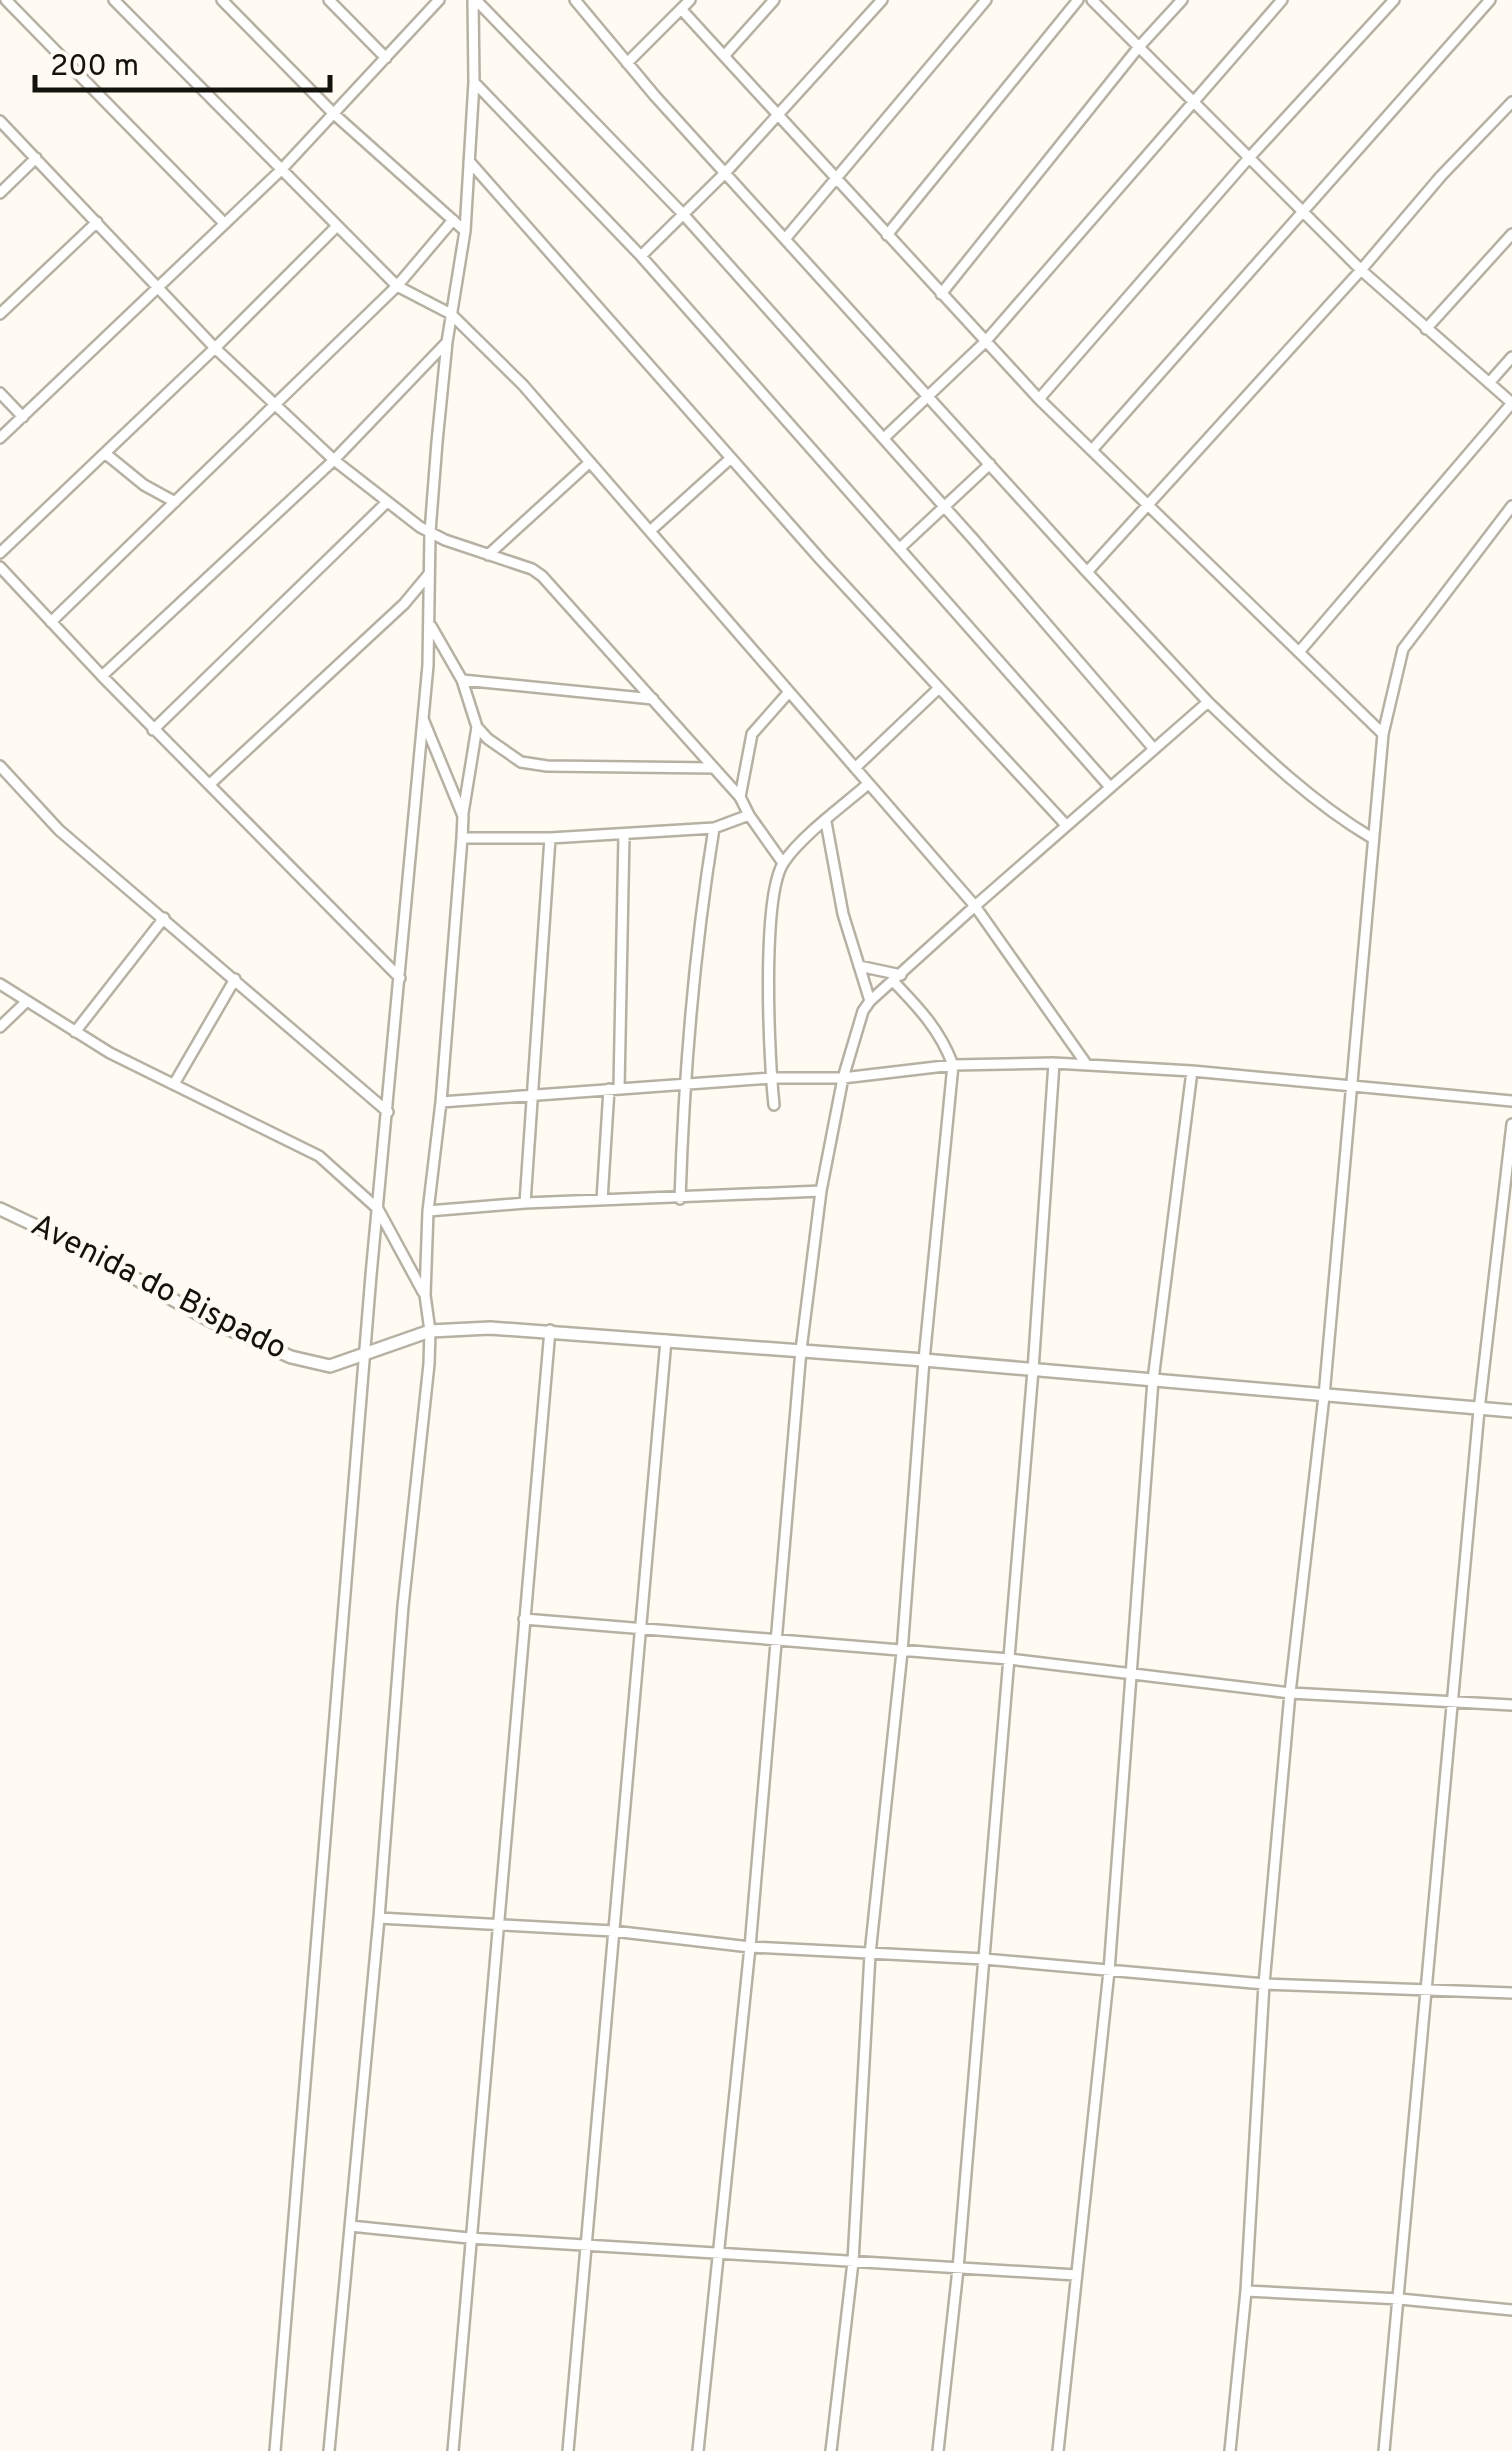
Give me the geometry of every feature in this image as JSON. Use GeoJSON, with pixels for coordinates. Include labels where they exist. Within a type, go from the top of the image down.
{"type":"FeatureCollection","features":[{"type":"Feature","properties":{"kind":"main road","name":"Avenida do Bispado"},"geometry":{"type":"LineString","coordinates":[[0,1209],[74,1244],[211,1321],[291,1357],[330,1366],[430,1330],[550,1330],[1512,1411]]}},
{"type":"Feature","properties":{"kind":"street"},"geometry":{"type":"LineString","coordinates":[[6,0],[224,223]]}},
{"type":"Feature","properties":{"kind":"street"},"geometry":{"type":"LineString","coordinates":[[114,0],[397,286],[450,314],[523,385],[975,906],[1088,1065]]}},
{"type":"Feature","properties":{"kind":"street"},"geometry":{"type":"LineString","coordinates":[[222,0],[334,114],[466,231]]}},
{"type":"Feature","properties":{"kind":"street"},"geometry":{"type":"LineString","coordinates":[[329,0],[386,58]]}},
{"type":"Feature","properties":{"kind":"street"},"geometry":{"type":"LineString","coordinates":[[0,438],[281,170],[439,0]]}},
{"type":"Feature","properties":{"kind":"street"},"geometry":{"type":"LineString","coordinates":[[275,2451],[364,1354],[430,625],[430,532],[446,342],[466,231],[475,0]]}},
{"type":"Feature","properties":{"kind":"street"},"geometry":{"type":"LineString","coordinates":[[475,0],[683,214],[1107,691],[1154,749]]}},
{"type":"Feature","properties":{"kind":"street"},"geometry":{"type":"LineString","coordinates":[[575,0],[785,239],[1208,702],[1288,779],[1372,838]]}},
{"type":"Feature","properties":{"kind":"street"},"geometry":{"type":"LineString","coordinates":[[627,63],[690,0]]}},
{"type":"Feature","properties":{"kind":"street"},"geometry":{"type":"LineString","coordinates":[[724,56],[774,0]]}},
{"type":"Feature","properties":{"kind":"street"},"geometry":{"type":"LineString","coordinates":[[641,256],[726,172],[882,0]]}},
{"type":"Feature","properties":{"kind":"street"},"geometry":{"type":"LineString","coordinates":[[785,239],[986,0]]}},
{"type":"Feature","properties":{"kind":"street"},"geometry":{"type":"LineString","coordinates":[[886,235],[1078,0]]}},
{"type":"Feature","properties":{"kind":"street"},"geometry":{"type":"LineString","coordinates":[[1092,0],[1362,270],[1512,403],[1299,652]]}},
{"type":"Feature","properties":{"kind":"street"},"geometry":{"type":"LineString","coordinates":[[941,294],[1138,48],[1182,0]]}},
{"type":"Feature","properties":{"kind":"street"},"geometry":{"type":"LineString","coordinates":[[884,438],[985,342],[1282,0]]}},
{"type":"Feature","properties":{"kind":"street"},"geometry":{"type":"LineString","coordinates":[[1039,398],[1248,159],[1394,0]]}},
{"type":"Feature","properties":{"kind":"street"},"geometry":{"type":"LineString","coordinates":[[1092,450],[1490,0]]}},
{"type":"Feature","properties":{"kind":"street"},"geometry":{"type":"LineString","coordinates":[[682,10],[1039,398],[1383,734]]}},
{"type":"Feature","properties":{"kind":"street"},"geometry":{"type":"LineString","coordinates":[[474,82],[641,256],[1110,786]]}},
{"type":"Feature","properties":{"kind":"street"},"geometry":{"type":"LineString","coordinates":[[1087,572],[1362,270],[1441,176],[1512,102]]}},
{"type":"Feature","properties":{"kind":"street"},"geometry":{"type":"LineString","coordinates":[[0,121],[215,348],[334,460],[386,503],[430,532],[542,576],[740,797],[782,863]]}},
{"type":"Feature","properties":{"kind":"street"},"geometry":{"type":"LineString","coordinates":[[0,193],[36,158]]}},
{"type":"Feature","properties":{"kind":"street"},"geometry":{"type":"LineString","coordinates":[[469,161],[731,458],[1066,825]]}},
{"type":"Feature","properties":{"kind":"street"},"geometry":{"type":"LineString","coordinates":[[51,622],[397,286],[453,220]]}},
{"type":"Feature","properties":{"kind":"street"},"geometry":{"type":"LineString","coordinates":[[0,314],[97,222]]}},
{"type":"Feature","properties":{"kind":"street"},"geometry":{"type":"LineString","coordinates":[[0,553],[337,226]]}},
{"type":"Feature","properties":{"kind":"street"},"geometry":{"type":"LineString","coordinates":[[1426,329],[1512,234]]}},
{"type":"Feature","properties":{"kind":"street"},"geometry":{"type":"LineString","coordinates":[[102,676],[334,460],[446,342]]}},
{"type":"Feature","properties":{"kind":"street"},"geometry":{"type":"LineString","coordinates":[[1488,383],[1512,357]]}},
{"type":"Feature","properties":{"kind":"street"},"geometry":{"type":"LineString","coordinates":[[0,393],[23,417]]}},
{"type":"Feature","properties":{"kind":"street"},"geometry":{"type":"LineString","coordinates":[[106,454],[144,485],[175,502]]}},
{"type":"Feature","properties":{"kind":"street"},"geometry":{"type":"LineString","coordinates":[[650,531],[731,458]]}},
{"type":"Feature","properties":{"kind":"street"},"geometry":{"type":"LineString","coordinates":[[488,555],[590,462]]}},
{"type":"Feature","properties":{"kind":"street"},"geometry":{"type":"LineString","coordinates":[[900,548],[990,464]]}},
{"type":"Feature","properties":{"kind":"street"},"geometry":{"type":"LineString","coordinates":[[154,730],[386,503]]}},
{"type":"Feature","properties":{"kind":"street"},"geometry":{"type":"LineString","coordinates":[[1230,2451],[1246,2292],[1264,1984],[1290,1693],[1324,1396],[1383,734],[1403,650],[1512,506]]}},
{"type":"Feature","properties":{"kind":"street"},"geometry":{"type":"LineString","coordinates":[[0,566],[154,730],[400,978]]}},
{"type":"Feature","properties":{"kind":"street"},"geometry":{"type":"LineString","coordinates":[[210,784],[404,604],[429,574]]}},
{"type":"Feature","properties":{"kind":"street"},"geometry":{"type":"LineString","coordinates":[[430,625],[462,680],[477,727],[488,740],[521,762],[547,766],[714,768]]}},
{"type":"Feature","properties":{"kind":"street"},"geometry":{"type":"LineString","coordinates":[[462,680],[653,699]]}},
{"type":"Feature","properties":{"kind":"street"},"geometry":{"type":"LineString","coordinates":[[855,768],[939,688]]}},
{"type":"Feature","properties":{"kind":"street"},"geometry":{"type":"LineString","coordinates":[[740,797],[752,734],[790,692]]}},
{"type":"Feature","properties":{"kind":"street"},"geometry":{"type":"LineString","coordinates":[[698,2451],[750,1947],[801,1350],[842,1078],[870,1001],[1208,702]]}},
{"type":"Feature","properties":{"kind":"street"},"geometry":{"type":"LineString","coordinates":[[422,716],[463,816]]}},
{"type":"Feature","properties":{"kind":"street"},"geometry":{"type":"LineString","coordinates":[[329,2451],[430,1330],[425,1294],[428,1210],[441,1102],[463,816],[477,727]]}},
{"type":"Feature","properties":{"kind":"street"},"geometry":{"type":"LineString","coordinates":[[0,766],[59,830],[388,1112]]}},
{"type":"Feature","properties":{"kind":"street"},"geometry":{"type":"LineString","coordinates":[[774,1105],[769,958],[774,896],[782,863],[868,784]]}},
{"type":"Feature","properties":{"kind":"street"},"geometry":{"type":"LineString","coordinates":[[462,838],[550,838],[714,828],[749,815]]}},
{"type":"Feature","properties":{"kind":"street"},"geometry":{"type":"LineString","coordinates":[[826,822],[839,897],[870,1001]]}},
{"type":"Feature","properties":{"kind":"street"},"geometry":{"type":"LineString","coordinates":[[680,1198],[684,1084],[702,904],[714,828]]}},
{"type":"Feature","properties":{"kind":"street"},"geometry":{"type":"LineString","coordinates":[[602,1200],[614,1089],[624,835]]}},
{"type":"Feature","properties":{"kind":"street"},"geometry":{"type":"LineString","coordinates":[[525,1203],[550,838]]}},
{"type":"Feature","properties":{"kind":"street"},"geometry":{"type":"LineString","coordinates":[[75,1032],[164,918]]}},
{"type":"Feature","properties":{"kind":"street"},"geometry":{"type":"LineString","coordinates":[[831,2451],[853,2262],[870,1954],[902,1652],[924,1360],[953,1065],[944,1040],[897,978],[859,966]]}},
{"type":"Feature","properties":{"kind":"street"},"geometry":{"type":"LineString","coordinates":[[174,1084],[235,980]]}},
{"type":"Feature","properties":{"kind":"street"},"geometry":{"type":"LineString","coordinates":[[0,984],[75,1032],[319,1156],[378,1209],[425,1294]]}},
{"type":"Feature","properties":{"kind":"street"},"geometry":{"type":"LineString","coordinates":[[0,1027],[26,1002]]}},
{"type":"Feature","properties":{"kind":"street"},"geometry":{"type":"LineString","coordinates":[[441,1102],[771,1078],[842,1078],[953,1065],[1054,1063],[1192,1071],[1512,1101]]}},
{"type":"Feature","properties":{"kind":"street"},"geometry":{"type":"LineString","coordinates":[[938,2451],[984,1959],[1054,1063]]}},
{"type":"Feature","properties":{"kind":"street"},"geometry":{"type":"LineString","coordinates":[[1058,2451],[1109,1972],[1153,1380],[1192,1071]]}},
{"type":"Feature","properties":{"kind":"street"},"geometry":{"type":"LineString","coordinates":[[1384,2451],[1479,1410],[1512,1124]]}},
{"type":"Feature","properties":{"kind":"street"},"geometry":{"type":"LineString","coordinates":[[428,1210],[822,1191]]}},
{"type":"Feature","properties":{"kind":"street"},"geometry":{"type":"LineString","coordinates":[[453,2451],[550,1330]]}},
{"type":"Feature","properties":{"kind":"street"},"geometry":{"type":"LineString","coordinates":[[568,2451],[666,1340]]}},
{"type":"Feature","properties":{"kind":"street"},"geometry":{"type":"LineString","coordinates":[[524,1619],[1009,1659],[1290,1693],[1512,1705]]}},
{"type":"Feature","properties":{"kind":"street"},"geometry":{"type":"LineString","coordinates":[[379,1918],[613,1931],[750,1947],[984,1959],[1264,1984],[1512,1992]]}},
{"type":"Feature","properties":{"kind":"street"},"geometry":{"type":"LineString","coordinates":[[350,2226],[469,2238],[1076,2276]]}},
{"type":"Feature","properties":{"kind":"street"},"geometry":{"type":"LineString","coordinates":[[1246,2292],[1512,2310]]}}]}
